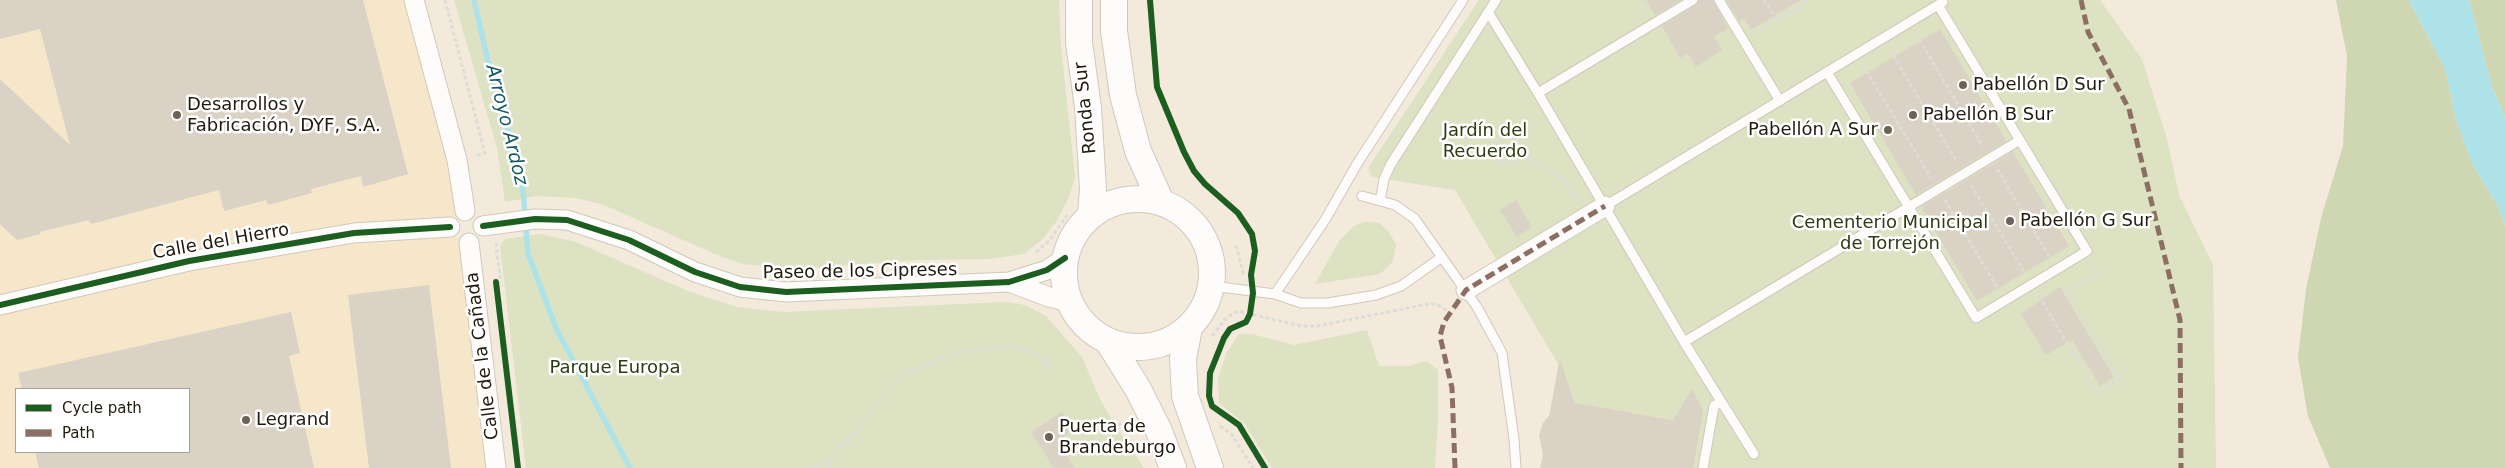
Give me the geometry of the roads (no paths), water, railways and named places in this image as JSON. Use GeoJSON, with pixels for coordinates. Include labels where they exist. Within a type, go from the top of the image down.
{"type":"FeatureCollection","features":[{"type":"Feature","properties":{"kind":"main road","name":"Ronda Sur"},"geometry":{"type":"LineString","coordinates":[[1079,0],[1079,43],[1088,107],[1093,189],[1080,214]]}},
{"type":"Feature","properties":{"kind":"main road"},"geometry":{"type":"LineString","coordinates":[[1114,0],[1114,31],[1123,95],[1138,151],[1161,202]]}},
{"type":"Feature","properties":{"kind":"main road"},"geometry":{"type":"LineString","coordinates":[[1136,198],[1161,202],[1180,211],[1196,225],[1204,238],[1212,265],[1212,286],[1203,309],[1188,328],[1164,343],[1136,347],[1108,341],[1085,325],[1070,302],[1064,281],[1065,258],[1080,214],[1112,203],[1136,198]]}},
{"type":"Feature","properties":{"kind":"main road"},"geometry":{"type":"LineString","coordinates":[[1188,328],[1183,359],[1185,396],[1210,468]]}},
{"type":"Feature","properties":{"kind":"main road"},"geometry":{"type":"LineString","coordinates":[[1108,341],[1138,389],[1159,431],[1173,468]]}},
{"type":"Feature","properties":{"kind":"street"},"geometry":{"type":"LineString","coordinates":[[414,0],[457,160],[465,211]]}},
{"type":"Feature","properties":{"kind":"street"},"geometry":{"type":"LineString","coordinates":[[465,211],[477,215],[483,226],[479,237],[469,243],[456,240],[450,227],[454,217],[465,211]]}},
{"type":"Feature","properties":{"kind":"street"},"geometry":{"type":"LineString","coordinates":[[1466,290],[1597,211]]}},
{"type":"Feature","properties":{"kind":"street","name":"Paseo de los Cipreses"},"geometry":{"type":"LineString","coordinates":[[483,226],[503,230],[535,219],[567,220],[592,226],[629,240],[695,272],[740,287],[786,292],[1009,282],[1047,270],[1065,258]]}},
{"type":"Feature","properties":{"kind":"street","name":"Calle del Hierro"},"geometry":{"type":"LineString","coordinates":[[0,305],[188,261],[354,234],[450,227]]}},
{"type":"Feature","properties":{"kind":"street","name":"Calle de la Cañada"},"geometry":{"type":"LineString","coordinates":[[469,243],[496,468]]}},
{"type":"Feature","properties":{"kind":"street","name":"Paseo de los Cipreses"},"geometry":{"type":"LineString","coordinates":[[1009,282],[1049,297],[1070,302]]}},
{"type":"Feature","properties":{"kind":"lane"},"geometry":{"type":"LineString","coordinates":[[1275,294],[1325,220],[1366,151],[1463,0]]}},
{"type":"Feature","properties":{"kind":"lane"},"geometry":{"type":"LineString","coordinates":[[1380,201],[1384,179],[1391,164],[1496,0]]}},
{"type":"Feature","properties":{"kind":"lane"},"geometry":{"type":"LineString","coordinates":[[1538,93],[1692,0]]}},
{"type":"Feature","properties":{"kind":"lane"},"geometry":{"type":"LineString","coordinates":[[1718,0],[1780,101]]}},
{"type":"Feature","properties":{"kind":"lane"},"geometry":{"type":"LineString","coordinates":[[1597,211],[1940,2],[2087,251],[1976,318],[1827,72]]}},
{"type":"Feature","properties":{"kind":"lane"},"geometry":{"type":"LineString","coordinates":[[1488,12],[1538,93],[1597,211],[1684,342],[1754,454]]}},
{"type":"Feature","properties":{"kind":"lane"},"geometry":{"type":"LineString","coordinates":[[1684,342],[2020,140]]}},
{"type":"Feature","properties":{"kind":"lane"},"geometry":{"type":"LineString","coordinates":[[1362,196],[1395,205],[1415,219],[1466,290],[1502,353],[1514,439],[1516,468]]}},
{"type":"Feature","properties":{"kind":"lane"},"geometry":{"type":"LineString","coordinates":[[1212,286],[1253,293],[1275,294],[1301,303],[1328,303],[1376,295],[1400,286],[1442,257]]}},
{"type":"Feature","properties":{"kind":"lane"},"geometry":{"type":"LineString","coordinates":[[1703,468],[1714,406],[1721,402]]}},
{"type":"Feature","properties":{"kind":"water"},"geometry":{"type":"Polygon","coordinates":[[[2409,0],[2469,0],[2492,87],[2505,117],[2505,226],[2499,208],[2473,165],[2457,123],[2445,69],[2409,0]]]}},
{"type":"Feature","properties":{"kind":"waterway","name":"Arroyo Ardoz"},"geometry":{"type":"LineString","coordinates":[[474,0],[490,70],[522,176],[528,254],[557,330],[630,468]]}},
{"type":"Feature","properties":{"kind":"place","name":"Pabellón D Sur"},"geometry":{"type":"Point","coordinates":[1963,85]}},
{"type":"Feature","properties":{"kind":"place","name":"Desarrollos y Fabricación, DYF, S.A."},"geometry":{"type":"Point","coordinates":[177,115]}},
{"type":"Feature","properties":{"kind":"place","name":"Pabellón B Sur"},"geometry":{"type":"Point","coordinates":[1913,115]}},
{"type":"Feature","properties":{"kind":"place","name":"Pabellón A Sur"},"geometry":{"type":"Point","coordinates":[1888,130]}},
{"type":"Feature","properties":{"kind":"place","name":"Pabellón G Sur"},"geometry":{"type":"Point","coordinates":[2010,221]}},
{"type":"Feature","properties":{"kind":"place","name":"Legrand"},"geometry":{"type":"Point","coordinates":[246,420]}},
{"type":"Feature","properties":{"kind":"place","name":"Puerta de Brandeburgo"},"geometry":{"type":"Point","coordinates":[1049,437]}},
{"type":"Feature","properties":{"kind":"park label","name":"Jardín del Recuerdo"},"geometry":{"type":"Point","coordinates":[1485,141]}},
{"type":"Feature","properties":{"kind":"park label","name":"Cementerio Municipal de Torrejón"},"geometry":{"type":"Point","coordinates":[1890,233]}},
{"type":"Feature","properties":{"kind":"park label","name":"Parque Europa"},"geometry":{"type":"Point","coordinates":[615,368]}}]}
